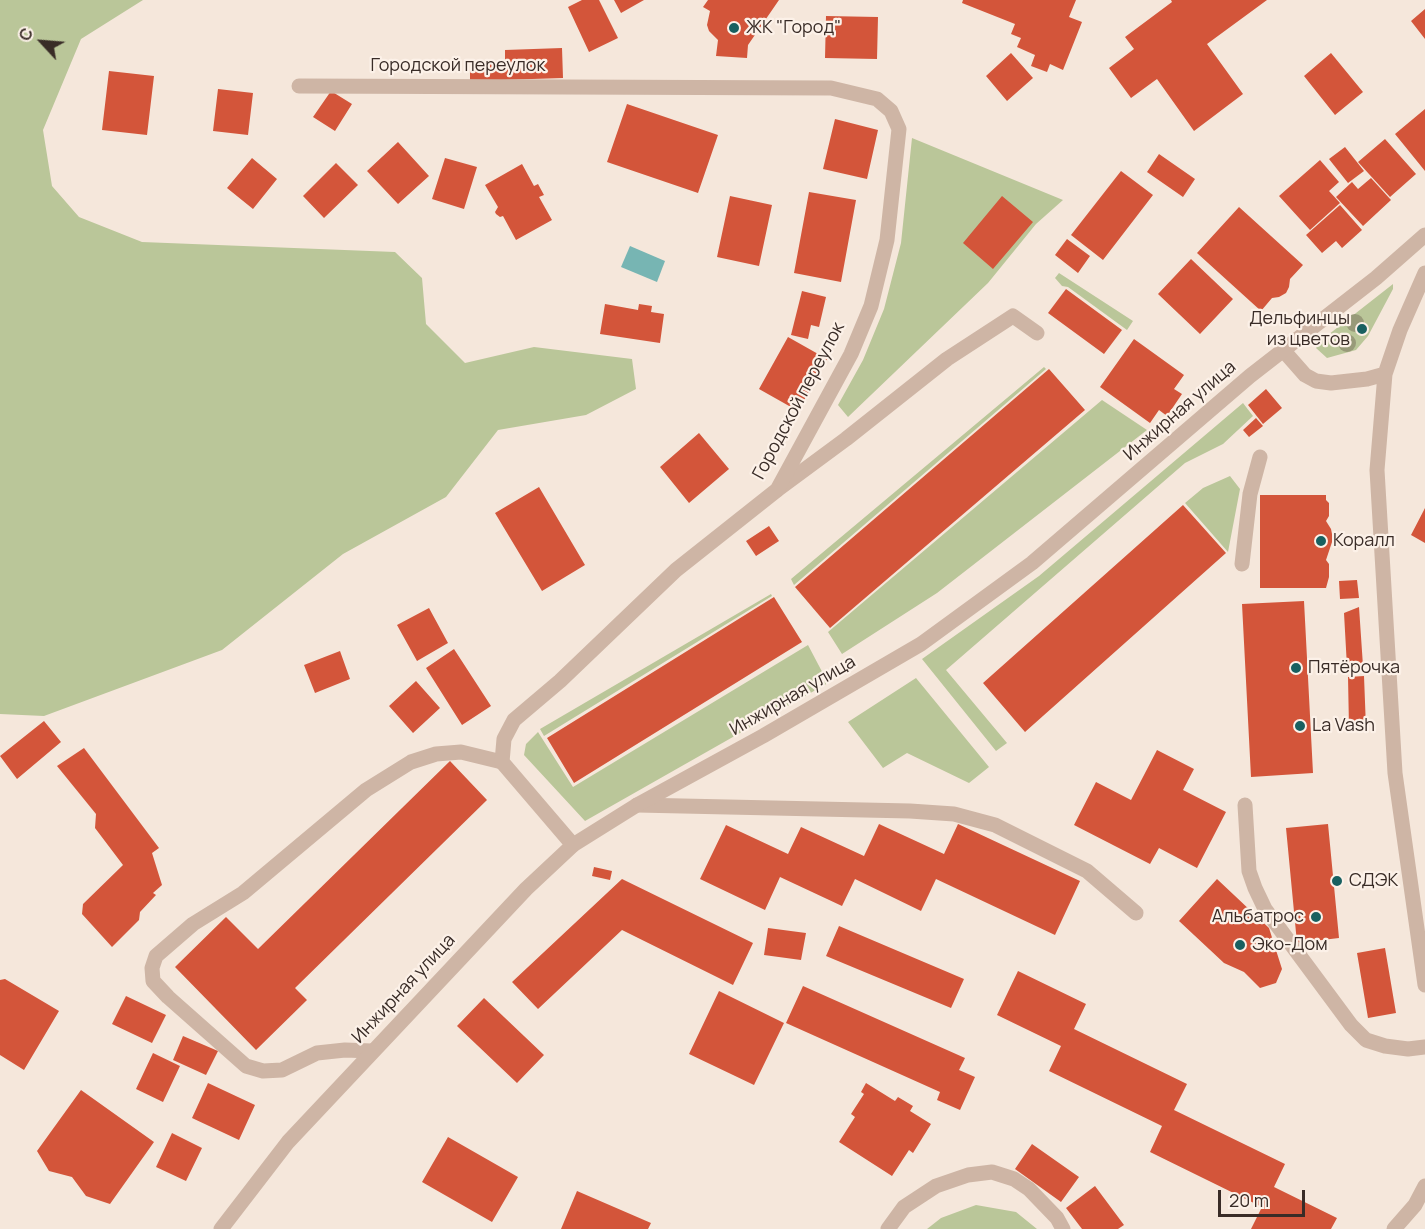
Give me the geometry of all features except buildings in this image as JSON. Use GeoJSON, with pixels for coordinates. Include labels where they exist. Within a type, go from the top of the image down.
{"type":"FeatureCollection","features":[{"type":"Feature","properties":{"kind":"street","name":"Городской переулок"},"geometry":{"type":"LineString","coordinates":[[299,86],[831,88],[877,99],[891,111],[899,129],[887,240],[871,306],[851,354],[777,490],[676,570],[569,673],[514,720],[504,740],[502,762]]}},
{"type":"Feature","properties":{"kind":"street","name":"Инжирная улица"},"geometry":{"type":"LineString","coordinates":[[221,1229],[288,1142],[526,889],[573,844],[637,805],[763,736],[921,644],[1032,563],[1250,375],[1376,278],[1425,235]]}},
{"type":"Feature","properties":{"kind":"street"},"geometry":{"type":"LineString","coordinates":[[1425,273],[1400,330],[1385,374],[1377,470],[1395,773],[1425,985]]}},
{"type":"Feature","properties":{"kind":"street"},"geometry":{"type":"LineString","coordinates":[[777,490],[846,440],[947,359],[1013,316],[1037,333]]}},
{"type":"Feature","properties":{"kind":"street"},"geometry":{"type":"LineString","coordinates":[[1283,350],[1305,375],[1316,381],[1330,383],[1367,379],[1385,374]]}},
{"type":"Feature","properties":{"kind":"street"},"geometry":{"type":"LineString","coordinates":[[1242,564],[1250,494],[1260,457]]}},
{"type":"Feature","properties":{"kind":"street"},"geometry":{"type":"LineString","coordinates":[[372,1052],[345,1050],[317,1053],[282,1070],[264,1071],[246,1066],[153,981],[152,968],[156,956],[193,924],[243,893],[366,790],[411,762],[436,754],[461,752],[502,762],[573,844]]}},
{"type":"Feature","properties":{"kind":"street"},"geometry":{"type":"LineString","coordinates":[[637,805],[954,814],[995,825],[1087,871],[1136,913]]}},
{"type":"Feature","properties":{"kind":"street"},"geometry":{"type":"LineString","coordinates":[[1245,805],[1249,871],[1265,909],[1351,1025],[1366,1040],[1385,1046],[1408,1049],[1425,1047]]}},
{"type":"Feature","properties":{"kind":"street"},"geometry":{"type":"LineString","coordinates":[[888,1229],[904,1207],[936,1186],[968,1175],[992,1172],[1014,1179],[1029,1190],[1057,1218],[1063,1229]]}},
{"type":"Feature","properties":{"kind":"street"},"geometry":{"type":"LineString","coordinates":[[1394,1229],[1415,1205],[1425,1186]]}},
{"type":"Feature","properties":{"kind":"green space"},"geometry":{"type":"Polygon","coordinates":[[[0,0],[143,0],[81,39],[43,130],[52,186],[79,217],[142,242],[395,252],[422,278],[426,324],[465,363],[534,347],[632,359],[636,389],[586,415],[498,430],[446,497],[343,554],[222,650],[44,716],[0,714],[0,0]]]}},
{"type":"Feature","properties":{"kind":"green space"},"geometry":{"type":"Polygon","coordinates":[[[912,138],[1063,200],[1036,224],[988,283],[848,417],[838,405],[863,360],[884,309],[901,243],[912,138]]]}},
{"type":"Feature","properties":{"kind":"green space"},"geometry":{"type":"Polygon","coordinates":[[[1059,273],[1133,321],[1127,330],[1068,287],[1062,286],[1055,278],[1059,273]]]}},
{"type":"Feature","properties":{"kind":"green space"},"geometry":{"type":"Polygon","coordinates":[[[1393,284],[1393,289],[1368,336],[1356,350],[1327,358],[1316,348],[1319,342],[1393,284]]]}},
{"type":"Feature","properties":{"kind":"green space"},"geometry":{"type":"Polygon","coordinates":[[[1044,367],[1046,369],[794,585],[791,579],[1044,367]]]}},
{"type":"Feature","properties":{"kind":"green space"},"geometry":{"type":"Polygon","coordinates":[[[1102,400],[1147,430],[937,593],[842,654],[828,632],[1102,400]]]}},
{"type":"Feature","properties":{"kind":"green space"},"geometry":{"type":"Polygon","coordinates":[[[1243,403],[1253,416],[1223,444],[1185,463],[946,670],[1007,743],[996,751],[922,659],[1039,576],[1243,403]]]}},
{"type":"Feature","properties":{"kind":"green space"},"geometry":{"type":"Polygon","coordinates":[[[1230,476],[1240,489],[1228,552],[1185,503],[1203,488],[1230,476]]]}},
{"type":"Feature","properties":{"kind":"green space"},"geometry":{"type":"Polygon","coordinates":[[[771,594],[772,596],[544,736],[540,729],[771,594]]]}},
{"type":"Feature","properties":{"kind":"green space"},"geometry":{"type":"Polygon","coordinates":[[[808,645],[828,683],[585,821],[524,755],[526,744],[538,732],[573,787],[808,645]]]}},
{"type":"Feature","properties":{"kind":"green space"},"geometry":{"type":"Polygon","coordinates":[[[916,678],[989,767],[969,783],[907,753],[883,768],[848,722],[916,678]]]}},
{"type":"Feature","properties":{"kind":"green space"},"geometry":{"type":"Polygon","coordinates":[[[976,1205],[1016,1212],[1037,1229],[927,1229],[941,1218],[976,1205]]]}},
{"type":"Feature","properties":{"kind":"water"},"geometry":{"type":"Polygon","coordinates":[[[630,246],[665,261],[657,282],[621,267],[630,246]]]}},
{"type":"Feature","properties":{"kind":"place","name":"ЖК \"Город\""},"geometry":{"type":"Point","coordinates":[734,28]}},
{"type":"Feature","properties":{"kind":"place","name":"Дельфинцы из цветов"},"geometry":{"type":"Point","coordinates":[1362,329]}},
{"type":"Feature","properties":{"kind":"place","name":"Коралл"},"geometry":{"type":"Point","coordinates":[1321,541]}},
{"type":"Feature","properties":{"kind":"place","name":"Пятёрочка"},"geometry":{"type":"Point","coordinates":[1296,668]}},
{"type":"Feature","properties":{"kind":"place","name":"La Vash"},"geometry":{"type":"Point","coordinates":[1300,726]}},
{"type":"Feature","properties":{"kind":"place","name":"СДЭК"},"geometry":{"type":"Point","coordinates":[1337,881]}},
{"type":"Feature","properties":{"kind":"place","name":"Альбатрос"},"geometry":{"type":"Point","coordinates":[1316,917]}},
{"type":"Feature","properties":{"kind":"place","name":"Эко-Дом"},"geometry":{"type":"Point","coordinates":[1240,945]}}]}
